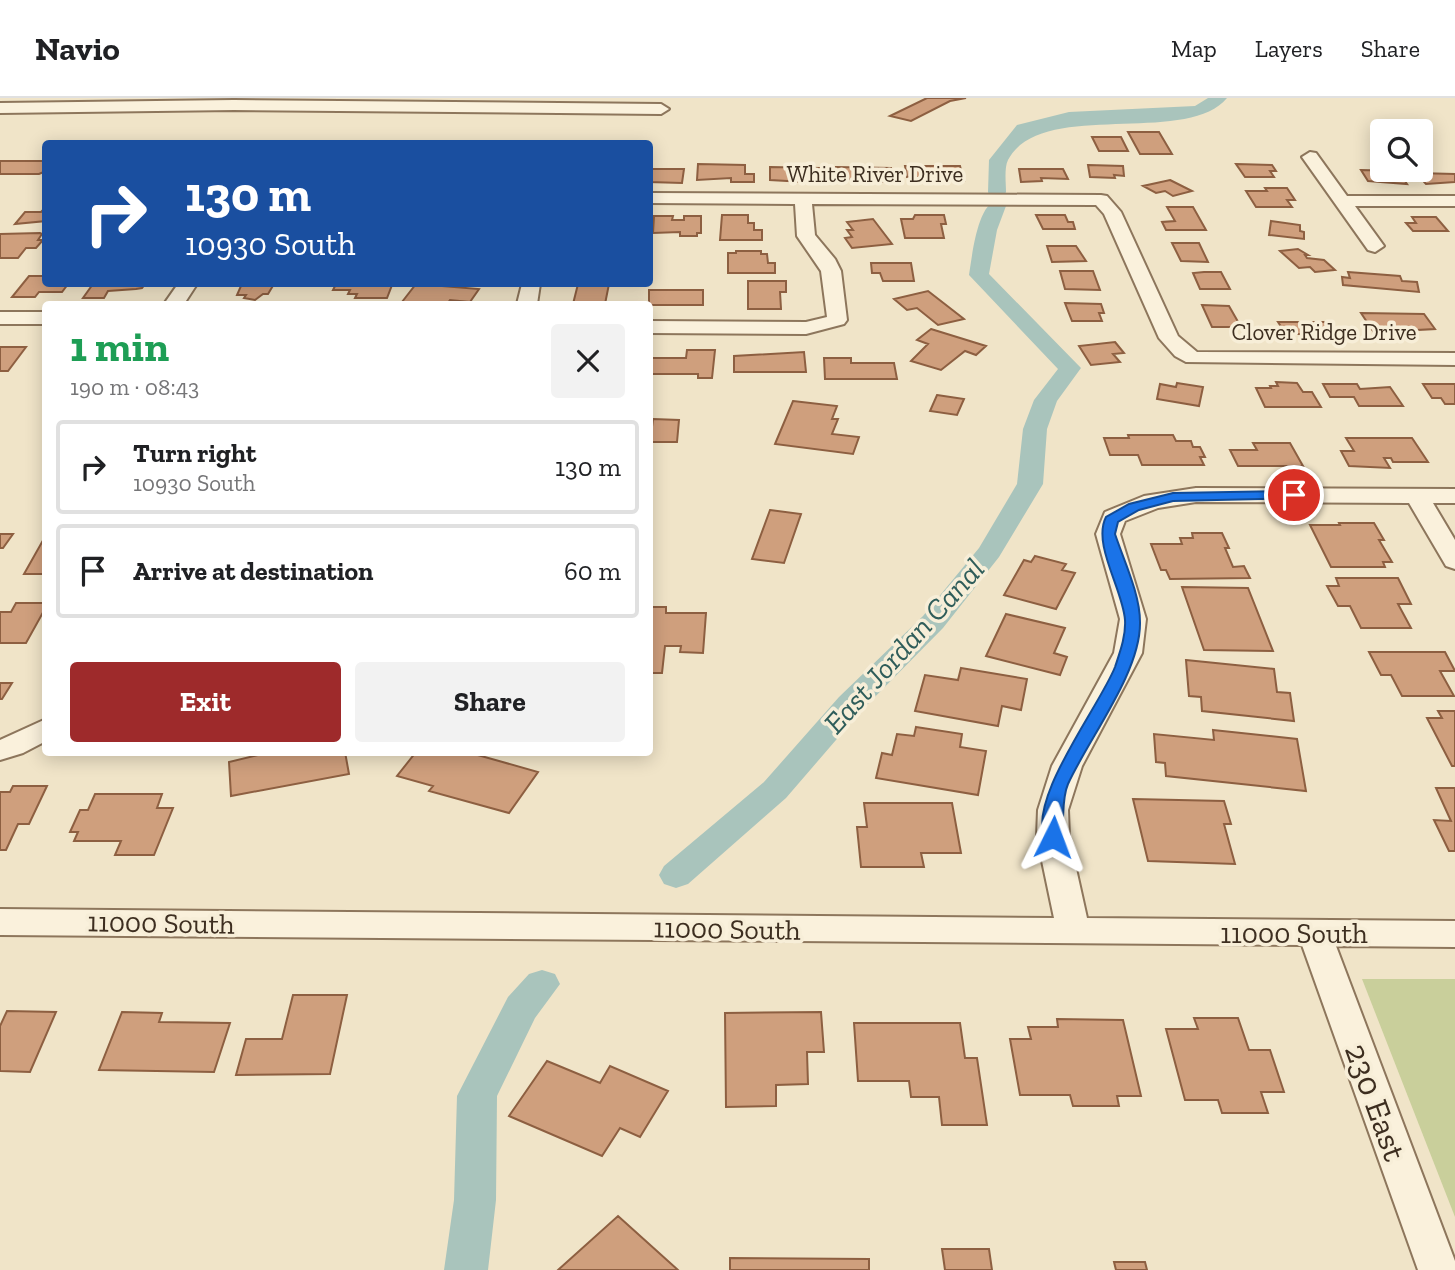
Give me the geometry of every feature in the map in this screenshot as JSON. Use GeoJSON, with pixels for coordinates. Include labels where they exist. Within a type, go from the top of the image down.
{"type":"FeatureCollection","features":[{"type":"Feature","properties":{"kind":"street"},"geometry":{"type":"LineString","coordinates":[[0,108],[247,105],[661,109]]}},
{"type":"Feature","properties":{"kind":"street"},"geometry":{"type":"LineString","coordinates":[[1310,157],[1375,246]]}},
{"type":"Feature","properties":{"kind":"street","name":"White River Drive"},"geometry":{"type":"LineString","coordinates":[[653,198],[1101,200],[1112,212],[1169,338],[1182,352],[1193,358]]}},
{"type":"Feature","properties":{"kind":"street"},"geometry":{"type":"LineString","coordinates":[[653,327],[806,328],[836,320],[831,271],[828,263],[806,236],[803,198]]}},
{"type":"Feature","properties":{"kind":"street"},"geometry":{"type":"LineString","coordinates":[[1342,201],[1455,201]]}},
{"type":"Feature","properties":{"kind":"street"},"geometry":{"type":"LineString","coordinates":[[0,318],[42,318]]}},
{"type":"Feature","properties":{"kind":"street","name":"Clover Ridge Drive"},"geometry":{"type":"LineString","coordinates":[[1193,358],[1455,359]]}},
{"type":"Feature","properties":{"kind":"street"},"geometry":{"type":"LineString","coordinates":[[1073,932],[1053,837],[1053,810],[1067,766],[1128,653],[1133,620],[1108,534],[1114,517],[1134,507],[1173,497],[1196,495],[1455,496]]}},
{"type":"Feature","properties":{"kind":"street"},"geometry":{"type":"LineString","coordinates":[[1417,496],[1455,561]]}},
{"type":"Feature","properties":{"kind":"street"},"geometry":{"type":"LineString","coordinates":[[0,750],[42,730]]}},
{"type":"Feature","properties":{"kind":"street","name":"11000 South"},"geometry":{"type":"LineString","coordinates":[[0,922],[1455,934]]}},
{"type":"Feature","properties":{"kind":"street","name":"230 East"},"geometry":{"type":"LineString","coordinates":[[1314,933],[1438,1270]]}},
{"type":"Feature","properties":{"kind":"green space"},"geometry":{"type":"Polygon","coordinates":[[[1362,979],[1455,979],[1455,1217],[1362,979]]]}},
{"type":"Feature","properties":{"kind":"building"},"geometry":{"type":"Polygon","coordinates":[[[927,98],[966,98],[950,101],[911,121],[890,116],[927,98]]]}},
{"type":"Feature","properties":{"kind":"building"},"geometry":{"type":"Polygon","coordinates":[[[1128,132],[1159,132],[1172,154],[1140,154],[1128,132]]]}},
{"type":"Feature","properties":{"kind":"building"},"geometry":{"type":"Polygon","coordinates":[[[1092,137],[1121,137],[1128,151],[1099,151],[1092,137]]]}},
{"type":"Feature","properties":{"kind":"building"},"geometry":{"type":"Polygon","coordinates":[[[0,161],[42,161],[42,173],[39,174],[0,174],[0,161]]]}},
{"type":"Feature","properties":{"kind":"building"},"geometry":{"type":"Polygon","coordinates":[[[698,164],[745,165],[745,174],[754,174],[754,182],[731,182],[731,178],[697,180],[698,164]]]}},
{"type":"Feature","properties":{"kind":"building"},"geometry":{"type":"Polygon","coordinates":[[[1236,164],[1272,165],[1276,171],[1270,171],[1274,177],[1245,177],[1236,164]]]}},
{"type":"Feature","properties":{"kind":"building"},"geometry":{"type":"Polygon","coordinates":[[[1088,165],[1123,166],[1124,176],[1090,177],[1088,165]]]}},
{"type":"Feature","properties":{"kind":"building"},"geometry":{"type":"Polygon","coordinates":[[[905,166],[960,166],[964,181],[907,177],[905,166]]]}},
{"type":"Feature","properties":{"kind":"building"},"geometry":{"type":"Polygon","coordinates":[[[770,167],[821,168],[822,183],[770,180],[770,167]]]}},
{"type":"Feature","properties":{"kind":"building"},"geometry":{"type":"Polygon","coordinates":[[[836,167],[891,168],[894,183],[837,178],[836,167]]]}},
{"type":"Feature","properties":{"kind":"building"},"geometry":{"type":"Polygon","coordinates":[[[653,169],[684,169],[682,183],[653,182],[653,169]]]}},
{"type":"Feature","properties":{"kind":"building"},"geometry":{"type":"Polygon","coordinates":[[[1019,169],[1063,169],[1068,179],[1041,178],[1042,181],[1021,182],[1019,169]]]}},
{"type":"Feature","properties":{"kind":"building"},"geometry":{"type":"Polygon","coordinates":[[[1361,170],[1370,170],[1368,181],[1361,170]]]}},
{"type":"Feature","properties":{"kind":"building"},"geometry":{"type":"Polygon","coordinates":[[[1433,173],[1455,174],[1455,182],[1426,184],[1424,182],[1433,182],[1433,173]]]}},
{"type":"Feature","properties":{"kind":"building"},"geometry":{"type":"Polygon","coordinates":[[[1170,180],[1192,191],[1173,196],[1165,191],[1156,193],[1143,186],[1170,180]]]}},
{"type":"Feature","properties":{"kind":"building"},"geometry":{"type":"Polygon","coordinates":[[[1265,188],[1287,188],[1295,200],[1287,200],[1292,207],[1256,207],[1246,191],[1267,191],[1265,188]]]}},
{"type":"Feature","properties":{"kind":"building"},"geometry":{"type":"Polygon","coordinates":[[[1167,207],[1193,207],[1206,230],[1166,230],[1162,222],[1175,221],[1167,207]]]}},
{"type":"Feature","properties":{"kind":"building"},"geometry":{"type":"Polygon","coordinates":[[[25,212],[41,212],[42,221],[15,224],[25,212]]]}},
{"type":"Feature","properties":{"kind":"building"},"geometry":{"type":"Polygon","coordinates":[[[722,215],[748,215],[748,223],[754,223],[754,230],[762,230],[762,240],[720,240],[722,215]]]}},
{"type":"Feature","properties":{"kind":"building"},"geometry":{"type":"Polygon","coordinates":[[[915,215],[944,215],[946,224],[941,224],[944,238],[905,238],[901,219],[913,219],[915,215]]]}},
{"type":"Feature","properties":{"kind":"building"},"geometry":{"type":"Polygon","coordinates":[[[1036,215],[1065,215],[1068,222],[1073,222],[1075,229],[1043,229],[1036,215]]]}},
{"type":"Feature","properties":{"kind":"building"},"geometry":{"type":"Polygon","coordinates":[[[654,216],[673,216],[672,220],[684,220],[684,216],[701,216],[701,233],[697,233],[697,236],[680,236],[680,232],[653,233],[654,216]]]}},
{"type":"Feature","properties":{"kind":"building"},"geometry":{"type":"Polygon","coordinates":[[[1412,217],[1436,217],[1448,231],[1413,231],[1406,223],[1416,223],[1412,217]]]}},
{"type":"Feature","properties":{"kind":"building"},"geometry":{"type":"Polygon","coordinates":[[[873,219],[892,244],[852,248],[845,238],[852,237],[847,230],[853,230],[847,222],[873,219]]]}},
{"type":"Feature","properties":{"kind":"building"},"geometry":{"type":"Polygon","coordinates":[[[1271,221],[1300,225],[1304,239],[1269,235],[1271,221]]]}},
{"type":"Feature","properties":{"kind":"building"},"geometry":{"type":"Polygon","coordinates":[[[0,234],[42,234],[38,240],[42,241],[36,248],[26,248],[18,258],[0,258],[0,234]]]}},
{"type":"Feature","properties":{"kind":"building"},"geometry":{"type":"Polygon","coordinates":[[[1172,243],[1199,243],[1208,262],[1181,261],[1172,243]]]}},
{"type":"Feature","properties":{"kind":"building"},"geometry":{"type":"Polygon","coordinates":[[[1047,246],[1076,246],[1086,261],[1052,262],[1047,246]]]}},
{"type":"Feature","properties":{"kind":"building"},"geometry":{"type":"Polygon","coordinates":[[[1298,249],[1308,255],[1305,255],[1307,258],[1324,260],[1335,270],[1315,272],[1310,267],[1299,268],[1280,251],[1298,249]]]}},
{"type":"Feature","properties":{"kind":"building"},"geometry":{"type":"Polygon","coordinates":[[[761,251],[761,254],[767,254],[768,263],[775,263],[775,273],[728,273],[728,253],[761,251]]]}},
{"type":"Feature","properties":{"kind":"building"},"geometry":{"type":"Polygon","coordinates":[[[871,263],[911,263],[914,281],[883,281],[880,273],[872,273],[871,263]]]}},
{"type":"Feature","properties":{"kind":"building"},"geometry":{"type":"Polygon","coordinates":[[[1060,271],[1093,271],[1100,290],[1065,289],[1060,271]]]}},
{"type":"Feature","properties":{"kind":"building"},"geometry":{"type":"Polygon","coordinates":[[[1221,272],[1230,289],[1200,289],[1193,273],[1221,272]]]}},
{"type":"Feature","properties":{"kind":"building"},"geometry":{"type":"Polygon","coordinates":[[[1348,272],[1400,276],[1402,281],[1417,282],[1419,292],[1343,285],[1342,277],[1350,278],[1348,272]]]}},
{"type":"Feature","properties":{"kind":"building"},"geometry":{"type":"Polygon","coordinates":[[[29,276],[42,276],[42,287],[66,287],[62,292],[39,292],[35,297],[12,297],[29,276]]]}},
{"type":"Feature","properties":{"kind":"building"},"geometry":{"type":"Polygon","coordinates":[[[748,281],[786,281],[786,292],[780,292],[781,309],[748,309],[748,281]]]}},
{"type":"Feature","properties":{"kind":"building"},"geometry":{"type":"Polygon","coordinates":[[[91,287],[143,287],[108,291],[104,298],[83,298],[91,287]]]}},
{"type":"Feature","properties":{"kind":"building"},"geometry":{"type":"Polygon","coordinates":[[[241,287],[272,287],[268,294],[255,300],[244,298],[246,295],[237,295],[241,287]]]}},
{"type":"Feature","properties":{"kind":"building"},"geometry":{"type":"Polygon","coordinates":[[[334,287],[391,287],[387,298],[355,298],[357,294],[348,294],[350,290],[333,290],[334,287]]]}},
{"type":"Feature","properties":{"kind":"building"},"geometry":{"type":"Polygon","coordinates":[[[414,287],[479,289],[471,301],[403,301],[414,287]]]}},
{"type":"Feature","properties":{"kind":"building"},"geometry":{"type":"Polygon","coordinates":[[[577,287],[608,287],[606,301],[574,301],[577,287]]]}},
{"type":"Feature","properties":{"kind":"building"},"geometry":{"type":"Polygon","coordinates":[[[649,290],[703,290],[703,305],[653,305],[653,301],[649,301],[649,290]]]}},
{"type":"Feature","properties":{"kind":"building"},"geometry":{"type":"Polygon","coordinates":[[[928,291],[964,319],[938,325],[917,308],[907,310],[894,299],[928,291]]]}},
{"type":"Feature","properties":{"kind":"building"},"geometry":{"type":"Polygon","coordinates":[[[1065,303],[1101,304],[1104,313],[1099,313],[1102,321],[1072,321],[1065,303]]]}},
{"type":"Feature","properties":{"kind":"building"},"geometry":{"type":"Polygon","coordinates":[[[1202,305],[1229,306],[1241,327],[1212,327],[1202,305]]]}},
{"type":"Feature","properties":{"kind":"building"},"geometry":{"type":"Polygon","coordinates":[[[1361,313],[1424,314],[1435,329],[1399,331],[1401,334],[1375,334],[1361,313]]]}},
{"type":"Feature","properties":{"kind":"building"},"geometry":{"type":"Polygon","coordinates":[[[1278,322],[1325,322],[1333,334],[1286,334],[1278,322]]]}},
{"type":"Feature","properties":{"kind":"building"},"geometry":{"type":"Polygon","coordinates":[[[931,329],[986,346],[976,355],[965,351],[941,370],[911,361],[928,344],[917,340],[931,329]]]}},
{"type":"Feature","properties":{"kind":"building"},"geometry":{"type":"Polygon","coordinates":[[[1115,342],[1124,353],[1113,354],[1120,362],[1091,365],[1079,346],[1115,342]]]}},
{"type":"Feature","properties":{"kind":"building"},"geometry":{"type":"Polygon","coordinates":[[[0,347],[26,347],[8,371],[0,371],[0,347]]]}},
{"type":"Feature","properties":{"kind":"building"},"geometry":{"type":"Polygon","coordinates":[[[687,350],[715,350],[712,378],[698,378],[698,374],[653,374],[653,358],[686,358],[687,350]]]}},
{"type":"Feature","properties":{"kind":"building"},"geometry":{"type":"Polygon","coordinates":[[[804,352],[806,372],[734,372],[734,356],[804,352]]]}},
{"type":"Feature","properties":{"kind":"building"},"geometry":{"type":"Polygon","coordinates":[[[824,358],[851,358],[851,363],[894,363],[897,379],[825,379],[824,358]]]}},
{"type":"Feature","properties":{"kind":"building"},"geometry":{"type":"Polygon","coordinates":[[[1276,382],[1297,383],[1303,392],[1312,392],[1321,407],[1265,407],[1256,388],[1278,386],[1276,382]]]}},
{"type":"Feature","properties":{"kind":"building"},"geometry":{"type":"Polygon","coordinates":[[[1177,383],[1203,387],[1199,406],[1157,399],[1160,384],[1176,387],[1177,383]]]}},
{"type":"Feature","properties":{"kind":"building"},"geometry":{"type":"Polygon","coordinates":[[[1323,384],[1357,384],[1360,389],[1390,387],[1403,406],[1359,406],[1354,397],[1330,397],[1323,384]]]}},
{"type":"Feature","properties":{"kind":"building"},"geometry":{"type":"Polygon","coordinates":[[[1423,384],[1455,384],[1455,404],[1445,404],[1441,398],[1432,398],[1423,384]]]}},
{"type":"Feature","properties":{"kind":"building"},"geometry":{"type":"Polygon","coordinates":[[[937,395],[964,399],[957,415],[930,411],[937,395]]]}},
{"type":"Feature","properties":{"kind":"building"},"geometry":{"type":"Polygon","coordinates":[[[793,401],[837,406],[832,419],[838,419],[832,434],[859,437],[853,454],[775,444],[793,401]]]}},
{"type":"Feature","properties":{"kind":"building"},"geometry":{"type":"Polygon","coordinates":[[[653,419],[679,420],[677,442],[653,442],[653,419]]]}},
{"type":"Feature","properties":{"kind":"building"},"geometry":{"type":"Polygon","coordinates":[[[1128,435],[1173,435],[1176,441],[1191,441],[1193,447],[1200,447],[1205,457],[1200,457],[1204,465],[1142,465],[1138,455],[1110,455],[1104,438],[1129,438],[1128,435]]]}},
{"type":"Feature","properties":{"kind":"building"},"geometry":{"type":"Polygon","coordinates":[[[1346,438],[1412,438],[1428,462],[1393,462],[1391,458],[1384,458],[1390,468],[1349,466],[1341,451],[1354,451],[1346,438]]]}},
{"type":"Feature","properties":{"kind":"building"},"geometry":{"type":"Polygon","coordinates":[[[1253,443],[1290,443],[1303,466],[1238,466],[1230,450],[1257,450],[1253,443]]]}},
{"type":"Feature","properties":{"kind":"building"},"geometry":{"type":"Polygon","coordinates":[[[770,510],[801,514],[784,563],[752,559],[770,510]]]}},
{"type":"Feature","properties":{"kind":"building"},"geometry":{"type":"Polygon","coordinates":[[[1339,523],[1374,523],[1384,540],[1379,540],[1392,562],[1383,562],[1385,567],[1331,567],[1310,525],[1340,525],[1339,523]]]}},
{"type":"Feature","properties":{"kind":"building"},"geometry":{"type":"Polygon","coordinates":[[[1192,533],[1222,533],[1233,567],[1244,566],[1250,578],[1170,579],[1166,570],[1161,570],[1151,544],[1182,544],[1180,538],[1193,538],[1192,533]]]}},
{"type":"Feature","properties":{"kind":"building"},"geometry":{"type":"Polygon","coordinates":[[[0,534],[13,534],[3,548],[0,548],[0,534]]]}},
{"type":"Feature","properties":{"kind":"building"},"geometry":{"type":"Polygon","coordinates":[[[42,542],[42,574],[24,574],[42,542]]]}},
{"type":"Feature","properties":{"kind":"building"},"geometry":{"type":"Polygon","coordinates":[[[1035,556],[1066,564],[1062,570],[1075,573],[1056,609],[1004,595],[1024,560],[1031,562],[1035,556]]]}},
{"type":"Feature","properties":{"kind":"building"},"geometry":{"type":"Polygon","coordinates":[[[1336,578],[1398,578],[1411,604],[1398,604],[1411,628],[1361,628],[1350,606],[1338,606],[1327,586],[1339,586],[1336,578]]]}},
{"type":"Feature","properties":{"kind":"building"},"geometry":{"type":"Polygon","coordinates":[[[1182,587],[1248,588],[1273,651],[1204,650],[1182,587]]]}},
{"type":"Feature","properties":{"kind":"building"},"geometry":{"type":"Polygon","coordinates":[[[16,603],[42,603],[42,614],[26,643],[0,643],[0,612],[11,612],[16,603]]]}},
{"type":"Feature","properties":{"kind":"building"},"geometry":{"type":"Polygon","coordinates":[[[653,607],[666,607],[666,613],[706,613],[703,653],[680,652],[681,646],[665,646],[662,673],[653,673],[653,607]]]}},
{"type":"Feature","properties":{"kind":"building"},"geometry":{"type":"Polygon","coordinates":[[[1006,614],[1065,628],[1054,653],[1067,657],[1060,675],[986,656],[1006,614]]]}},
{"type":"Feature","properties":{"kind":"building"},"geometry":{"type":"Polygon","coordinates":[[[1369,652],[1445,652],[1455,671],[1440,671],[1454,696],[1402,696],[1391,675],[1381,675],[1369,652]]]}},
{"type":"Feature","properties":{"kind":"building"},"geometry":{"type":"Polygon","coordinates":[[[1186,660],[1274,669],[1277,692],[1290,693],[1294,721],[1202,711],[1201,697],[1189,696],[1186,660]]]}},
{"type":"Feature","properties":{"kind":"building"},"geometry":{"type":"Polygon","coordinates":[[[961,668],[1027,679],[1021,710],[1002,706],[998,726],[915,711],[925,675],[958,680],[961,668]]]}},
{"type":"Feature","properties":{"kind":"building"},"geometry":{"type":"Polygon","coordinates":[[[0,683],[12,683],[2,699],[0,699],[0,683]]]}},
{"type":"Feature","properties":{"kind":"building"},"geometry":{"type":"Polygon","coordinates":[[[1438,711],[1455,711],[1455,766],[1452,766],[1427,718],[1442,718],[1438,711]]]}},
{"type":"Feature","properties":{"kind":"building"},"geometry":{"type":"Polygon","coordinates":[[[916,727],[962,734],[960,747],[986,751],[978,795],[876,778],[882,753],[892,755],[897,734],[914,736],[916,727]]]}},
{"type":"Feature","properties":{"kind":"building"},"geometry":{"type":"Polygon","coordinates":[[[1213,730],[1297,739],[1306,791],[1166,776],[1165,763],[1156,762],[1154,734],[1214,740],[1213,730]]]}},
{"type":"Feature","properties":{"kind":"building"},"geometry":{"type":"Polygon","coordinates":[[[254,756],[346,756],[349,774],[231,796],[229,762],[254,756]]]}},
{"type":"Feature","properties":{"kind":"building"},"geometry":{"type":"Polygon","coordinates":[[[413,756],[481,756],[538,772],[509,813],[429,791],[433,786],[397,776],[413,756]]]}},
{"type":"Feature","properties":{"kind":"building"},"geometry":{"type":"Polygon","coordinates":[[[13,786],[47,786],[29,824],[18,824],[6,850],[0,850],[0,792],[10,792],[13,786]]]}},
{"type":"Feature","properties":{"kind":"building"},"geometry":{"type":"Polygon","coordinates":[[[1436,788],[1455,788],[1455,851],[1449,851],[1434,820],[1451,821],[1436,788]]]}},
{"type":"Feature","properties":{"kind":"building"},"geometry":{"type":"Polygon","coordinates":[[[95,794],[162,794],[157,808],[173,808],[154,855],[115,855],[121,841],[74,841],[78,832],[70,832],[80,810],[88,810],[95,794]]]}},
{"type":"Feature","properties":{"kind":"building"},"geometry":{"type":"Polygon","coordinates":[[[1133,799],[1224,801],[1231,824],[1224,824],[1235,864],[1148,861],[1133,799]]]}},
{"type":"Feature","properties":{"kind":"building"},"geometry":{"type":"Polygon","coordinates":[[[864,803],[952,803],[961,853],[921,853],[924,867],[861,867],[857,827],[867,827],[864,803]]]}},
{"type":"Feature","properties":{"kind":"building"},"geometry":{"type":"Polygon","coordinates":[[[293,995],[347,995],[330,1074],[236,1075],[246,1039],[282,1039],[293,995]]]}},
{"type":"Feature","properties":{"kind":"building"},"geometry":{"type":"Polygon","coordinates":[[[7,1011],[56,1012],[30,1072],[0,1071],[0,1026],[7,1011]]]}},
{"type":"Feature","properties":{"kind":"building"},"geometry":{"type":"Polygon","coordinates":[[[122,1012],[162,1013],[159,1022],[230,1023],[214,1072],[99,1070],[122,1012]]]}},
{"type":"Feature","properties":{"kind":"building"},"geometry":{"type":"Polygon","coordinates":[[[821,1012],[824,1052],[807,1052],[808,1084],[776,1085],[776,1106],[726,1107],[725,1013],[821,1012]]]}},
{"type":"Feature","properties":{"kind":"building"},"geometry":{"type":"Polygon","coordinates":[[[1194,1018],[1238,1018],[1249,1050],[1270,1050],[1284,1092],[1261,1092],[1268,1113],[1222,1113],[1218,1100],[1185,1100],[1166,1029],[1198,1029],[1194,1018]]]}},
{"type":"Feature","properties":{"kind":"building"},"geometry":{"type":"Polygon","coordinates":[[[1057,1019],[1123,1020],[1141,1096],[1117,1096],[1119,1106],[1073,1106],[1070,1095],[1020,1095],[1010,1039],[1031,1039],[1028,1027],[1058,1027],[1057,1019]]]}},
{"type":"Feature","properties":{"kind":"building"},"geometry":{"type":"Polygon","coordinates":[[[854,1023],[960,1023],[965,1058],[977,1058],[987,1125],[942,1125],[939,1097],[911,1097],[909,1081],[858,1081],[854,1023]]]}},
{"type":"Feature","properties":{"kind":"building"},"geometry":{"type":"Polygon","coordinates":[[[547,1061],[600,1083],[610,1066],[668,1091],[640,1137],[620,1128],[602,1156],[509,1116],[547,1061]]]}},
{"type":"Feature","properties":{"kind":"building"},"geometry":{"type":"Polygon","coordinates":[[[618,1216],[678,1270],[558,1270],[618,1216]]]}},
{"type":"Feature","properties":{"kind":"building"},"geometry":{"type":"Polygon","coordinates":[[[942,1249],[989,1249],[992,1270],[945,1270],[942,1249]]]}},
{"type":"Feature","properties":{"kind":"building"},"geometry":{"type":"Polygon","coordinates":[[[730,1258],[869,1259],[869,1270],[730,1270],[730,1258]]]}},
{"type":"Feature","properties":{"kind":"building"},"geometry":{"type":"Polygon","coordinates":[[[1114,1262],[1145,1262],[1147,1270],[1116,1270],[1114,1262]]]}},
{"type":"Feature","properties":{"kind":"waterway","name":"East Jordan Canal"},"geometry":{"type":"LineString","coordinates":[[997,192],[998,160],[1023,129],[1069,117],[1199,111],[1219,98]]}},
{"type":"Feature","properties":{"kind":"waterway","name":"East Jordan Canal"},"geometry":{"type":"LineString","coordinates":[[676,875],[775,790],[850,704],[933,622],[990,551],[1030,484],[1035,429],[1046,400],[1070,368],[979,275],[987,230],[997,206]]}},
{"type":"Feature","properties":{"kind":"waterway","name":"East Jordan Canal"},"geometry":{"type":"LineString","coordinates":[[466,1270],[475,1200],[477,1096],[521,1008],[542,984]]}},
{"type":"Feature","properties":{"kind":"route"},"geometry":{"type":"LineString","coordinates":[[1053,837],[1053,810],[1058,786],[1122,669],[1132,637],[1133,620],[1108,534],[1111,520],[1134,507],[1173,497],[1294,495]]}}]}
